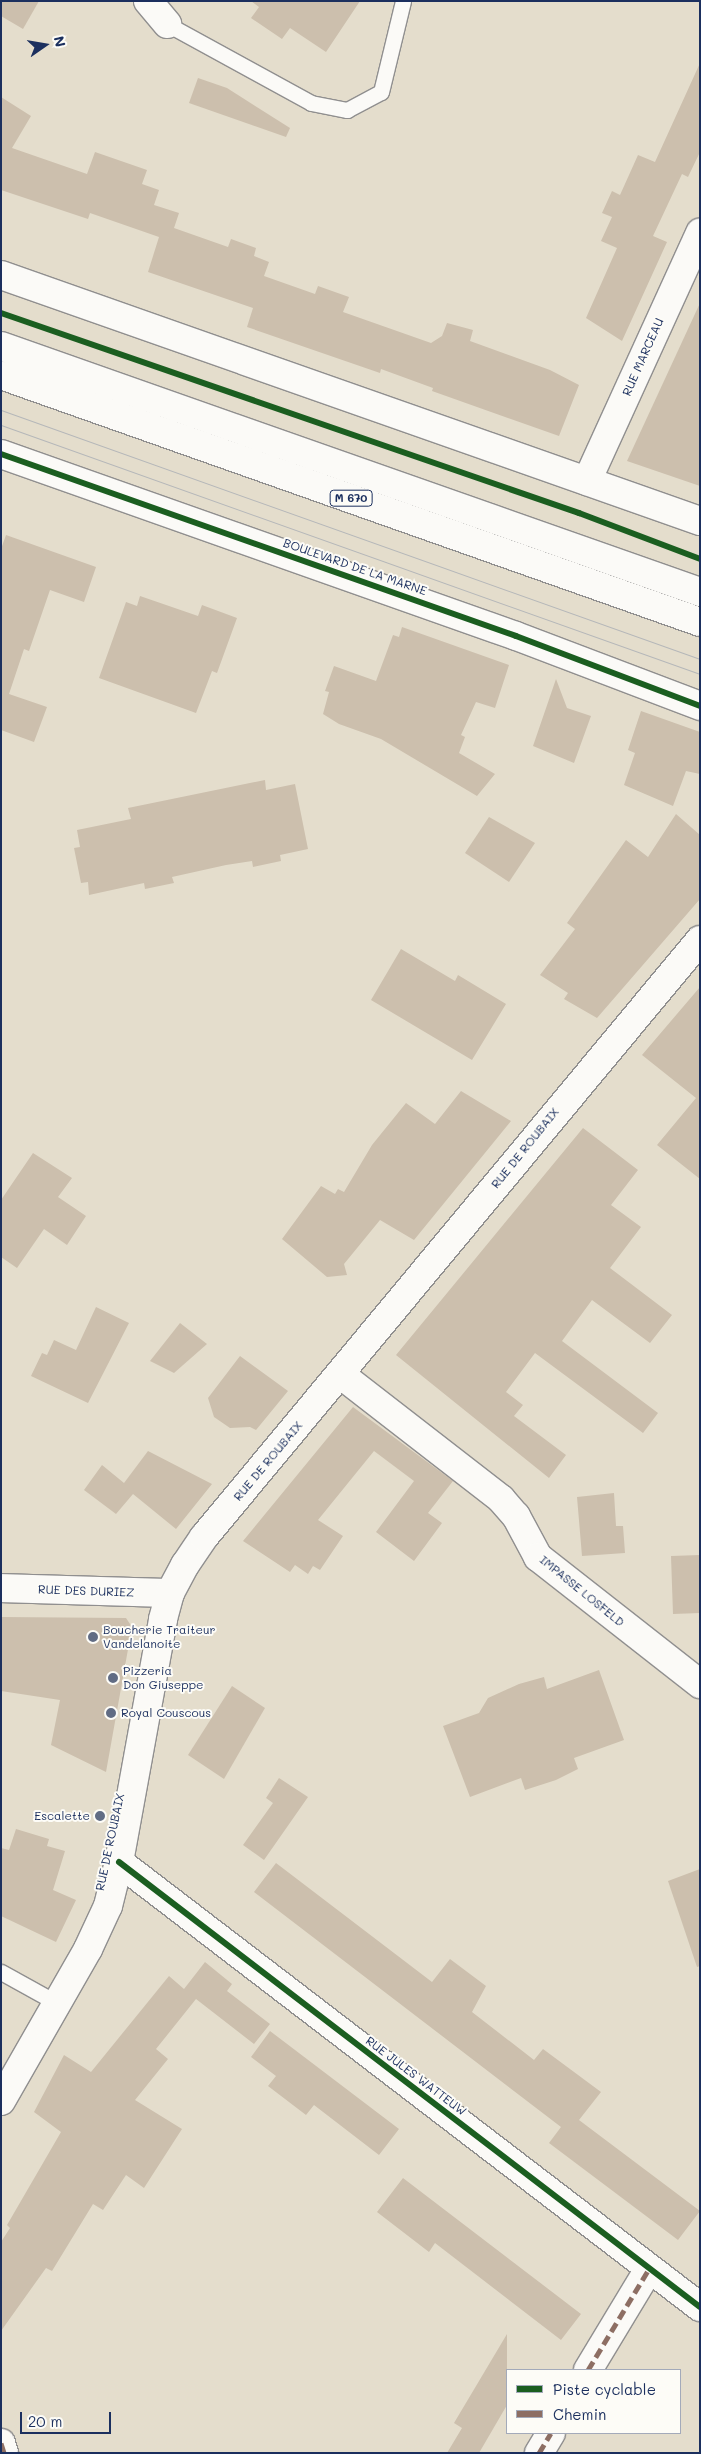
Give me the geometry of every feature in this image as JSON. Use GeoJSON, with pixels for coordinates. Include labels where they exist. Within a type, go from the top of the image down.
{"type":"FeatureCollection","features":[{"type":"Feature","properties":{"kind":"main road"},"geometry":{"type":"LineString","coordinates":[[148,1],[168,24]]}},
{"type":"Feature","properties":{"kind":"main road","name":"RUE MARCEAU"},"geometry":{"type":"LineString","coordinates":[[587,481],[700,233]]}},
{"type":"Feature","properties":{"kind":"main road"},"geometry":{"type":"LineString","coordinates":[[1,275],[700,520]]}},
{"type":"Feature","properties":{"kind":"main road","name":"M 670"},"geometry":{"type":"LineString","coordinates":[[1,346],[700,592]]}},
{"type":"Feature","properties":{"kind":"main road","name":"M 670"},"geometry":{"type":"LineString","coordinates":[[1,375],[700,622]]}},
{"type":"Feature","properties":{"kind":"main road","name":"BOULEVARD DE LA MARNE"},"geometry":{"type":"LineString","coordinates":[[1,454],[516,636],[700,706]]}},
{"type":"Feature","properties":{"kind":"main road","name":"RUE DE ROUBAIX"},"geometry":{"type":"LineString","coordinates":[[5,2087],[57,2002],[104,1917],[120,1862],[163,1619],[170,1594],[194,1550],[700,940]]}},
{"type":"Feature","properties":{"kind":"main road","name":"IMPASSE LOSFELD"},"geometry":{"type":"LineString","coordinates":[[340,1374],[501,1499],[516,1516],[542,1561],[700,1684]]}},
{"type":"Feature","properties":{"kind":"main road","name":"RUE DES DURIEZ"},"geometry":{"type":"LineString","coordinates":[[1,1588],[170,1594]]}},
{"type":"Feature","properties":{"kind":"main road","name":"RUE JULES WATTEUW"},"geometry":{"type":"LineString","coordinates":[[120,1862],[700,2307]]}},
{"type":"Feature","properties":{"kind":"main road"},"geometry":{"type":"LineString","coordinates":[[589,2369],[649,2269]]}},
{"type":"Feature","properties":{"kind":"main road"},"geometry":{"type":"LineString","coordinates":[[539,2453],[550,2434]]}},
{"type":"Feature","properties":{"kind":"main road"},"geometry":{"type":"LineString","coordinates":[[1,2443],[4,2453]]}},
{"type":"Feature","properties":{"kind":"lane"},"geometry":{"type":"LineString","coordinates":[[168,24],[311,103],[347,110],[381,92],[403,1]]}},
{"type":"Feature","properties":{"kind":"lane"},"geometry":{"type":"LineString","coordinates":[[1,1972],[57,2002]]}},
{"type":"Feature","properties":{"kind":"building"},"geometry":{"type":"Polygon","coordinates":[[[1,1],[39,1],[23,29],[1,16],[1,1]]]}},
{"type":"Feature","properties":{"kind":"building"},"geometry":{"type":"Polygon","coordinates":[[[251,1],[360,1],[326,52],[290,28],[282,39],[251,18],[259,7],[251,1]]]}},
{"type":"Feature","properties":{"kind":"building"},"geometry":{"type":"Polygon","coordinates":[[[700,63],[700,152],[688,177],[682,174],[653,236],[667,242],[622,341],[586,318],[617,248],[601,241],[612,217],[602,213],[612,191],[620,195],[638,155],[655,162],[700,63]]]}},
{"type":"Feature","properties":{"kind":"building"},"geometry":{"type":"Polygon","coordinates":[[[198,78],[227,88],[290,128],[286,137],[189,103],[198,78]]]}},
{"type":"Feature","properties":{"kind":"building"},"geometry":{"type":"Polygon","coordinates":[[[1,97],[31,116],[12,148],[87,174],[95,152],[147,170],[142,184],[159,190],[154,205],[179,213],[174,228],[228,247],[231,239],[256,248],[254,256],[269,262],[264,276],[315,294],[318,286],[349,297],[343,312],[431,343],[442,336],[447,323],[473,330],[470,341],[550,370],[579,385],[559,436],[432,391],[433,388],[381,369],[380,373],[247,327],[253,308],[148,272],[159,237],[90,213],[88,219],[1,190],[1,97]]]}},
{"type":"Feature","properties":{"kind":"building"},"geometry":{"type":"Polygon","coordinates":[[[700,303],[700,486],[627,461],[700,303]]]}},
{"type":"Feature","properties":{"kind":"building"},"geometry":{"type":"Polygon","coordinates":[[[6,535],[96,567],[84,602],[50,590],[29,651],[24,649],[9,694],[47,707],[34,742],[1,730],[1,549],[6,535]]]}},
{"type":"Feature","properties":{"kind":"building"},"geometry":{"type":"Polygon","coordinates":[[[140,596],[198,616],[202,605],[237,618],[217,673],[212,671],[196,713],[99,678],[126,602],[137,606],[140,596]]]}},
{"type":"Feature","properties":{"kind":"building"},"geometry":{"type":"Polygon","coordinates":[[[402,627],[509,665],[495,708],[476,702],[461,735],[465,737],[459,753],[495,774],[477,796],[381,739],[339,724],[323,714],[329,692],[325,691],[334,666],[376,681],[393,635],[399,637],[402,627]]]}},
{"type":"Feature","properties":{"kind":"building"},"geometry":{"type":"Polygon","coordinates":[[[556,679],[567,708],[591,716],[574,763],[533,746],[556,679]]]}},
{"type":"Feature","properties":{"kind":"building"},"geometry":{"type":"Polygon","coordinates":[[[641,711],[700,732],[700,774],[686,771],[673,806],[624,785],[635,753],[628,750],[641,711]]]}},
{"type":"Feature","properties":{"kind":"building"},"geometry":{"type":"Polygon","coordinates":[[[265,780],[266,790],[295,784],[308,849],[280,855],[281,861],[253,867],[252,861],[172,877],[174,883],[145,889],[144,883],[89,895],[88,882],[81,883],[74,848],[80,847],[77,830],[131,819],[128,808],[265,780]]]}},
{"type":"Feature","properties":{"kind":"building"},"geometry":{"type":"Polygon","coordinates":[[[676,814],[700,835],[700,899],[597,1018],[564,999],[568,993],[540,975],[575,929],[567,923],[626,840],[648,857],[676,814]]]}},
{"type":"Feature","properties":{"kind":"building"},"geometry":{"type":"Polygon","coordinates":[[[489,817],[535,843],[509,882],[465,853],[489,817]]]}},
{"type":"Feature","properties":{"kind":"building"},"geometry":{"type":"Polygon","coordinates":[[[401,949],[455,981],[458,975],[506,1004],[472,1060],[371,1000],[401,949]]]}},
{"type":"Feature","properties":{"kind":"building"},"geometry":{"type":"Polygon","coordinates":[[[700,987],[700,1179],[657,1145],[696,1098],[642,1055],[700,987]]]}},
{"type":"Feature","properties":{"kind":"building"},"geometry":{"type":"Polygon","coordinates":[[[461,1091],[511,1121],[414,1240],[380,1220],[344,1264],[347,1275],[327,1277],[282,1239],[321,1186],[335,1194],[338,1189],[344,1192],[372,1145],[406,1103],[435,1124],[461,1091]]]}},
{"type":"Feature","properties":{"kind":"building"},"geometry":{"type":"Polygon","coordinates":[[[583,1128],[638,1170],[611,1205],[641,1227],[610,1268],[672,1315],[650,1343],[592,1300],[562,1341],[658,1413],[643,1433],[535,1353],[506,1392],[523,1405],[514,1416],[566,1455],[549,1478],[396,1355],[583,1128]]]}},
{"type":"Feature","properties":{"kind":"building"},"geometry":{"type":"Polygon","coordinates":[[[33,1153],[72,1178],[58,1197],[86,1216],[67,1245],[44,1229],[17,1268],[1,1257],[1,1200],[33,1153]]]}},
{"type":"Feature","properties":{"kind":"building"},"geometry":{"type":"Polygon","coordinates":[[[96,1307],[129,1323],[88,1403],[31,1376],[42,1353],[47,1355],[54,1340],[76,1350],[96,1307]]]}},
{"type":"Feature","properties":{"kind":"building"},"geometry":{"type":"Polygon","coordinates":[[[180,1323],[207,1344],[174,1373],[150,1361],[180,1323]]]}},
{"type":"Feature","properties":{"kind":"building"},"geometry":{"type":"Polygon","coordinates":[[[240,1356],[288,1391],[256,1430],[250,1427],[230,1428],[214,1417],[208,1398],[240,1356]]]}},
{"type":"Feature","properties":{"kind":"building"},"geometry":{"type":"Polygon","coordinates":[[[353,1407],[453,1481],[428,1513],[442,1523],[414,1561],[376,1532],[414,1481],[374,1451],[318,1520],[343,1536],[320,1570],[313,1566],[308,1574],[295,1565],[290,1572],[243,1541],[353,1407]]]}},
{"type":"Feature","properties":{"kind":"building"},"geometry":{"type":"Polygon","coordinates":[[[148,1451],[212,1484],[176,1529],[133,1494],[116,1514],[84,1490],[102,1465],[124,1483],[148,1451]]]}},
{"type":"Feature","properties":{"kind":"building"},"geometry":{"type":"Polygon","coordinates":[[[614,1493],[616,1526],[623,1526],[625,1553],[582,1556],[577,1497],[614,1493]]]}},
{"type":"Feature","properties":{"kind":"building"},"geometry":{"type":"Polygon","coordinates":[[[700,1555],[700,1613],[673,1614],[671,1556],[700,1555]]]}},
{"type":"Feature","properties":{"kind":"building"},"geometry":{"type":"Polygon","coordinates":[[[1,1617],[126,1618],[132,1627],[106,1772],[51,1745],[60,1700],[1,1691],[1,1617]]]}},
{"type":"Feature","properties":{"kind":"building"},"geometry":{"type":"Polygon","coordinates":[[[599,1670],[624,1740],[574,1758],[578,1769],[556,1780],[525,1790],[521,1778],[470,1797],[443,1726],[479,1713],[488,1698],[519,1684],[544,1677],[547,1689],[599,1670]]]}},
{"type":"Feature","properties":{"kind":"building"},"geometry":{"type":"Polygon","coordinates":[[[232,1686],[265,1708],[224,1779],[188,1755],[232,1686]]]}},
{"type":"Feature","properties":{"kind":"building"},"geometry":{"type":"Polygon","coordinates":[[[279,1778],[308,1797],[264,1860],[243,1845],[273,1803],[266,1798],[279,1778]]]}},
{"type":"Feature","properties":{"kind":"building"},"geometry":{"type":"Polygon","coordinates":[[[16,1829],[49,1839],[47,1846],[65,1851],[53,1890],[76,1900],[56,1942],[1,1916],[1,1848],[9,1850],[16,1829]]]}},
{"type":"Feature","properties":{"kind":"building"},"geometry":{"type":"Polygon","coordinates":[[[276,1863],[432,1982],[450,1959],[486,1986],[472,2012],[534,2060],[543,2049],[601,2092],[579,2120],[700,2211],[678,2240],[549,2143],[561,2127],[254,1892],[276,1863]]]}},
{"type":"Feature","properties":{"kind":"building"},"geometry":{"type":"Polygon","coordinates":[[[700,1869],[700,1966],[697,1967],[668,1881],[700,1869]]]}},
{"type":"Feature","properties":{"kind":"building"},"geometry":{"type":"Polygon","coordinates":[[[205,1962],[232,1984],[227,1991],[270,2024],[254,2044],[196,1999],[156,2049],[168,2059],[135,2100],[182,2129],[144,2188],[126,2175],[103,2210],[93,2204],[52,2271],[46,2268],[1,2331],[1,2242],[10,2228],[7,2225],[61,2132],[34,2112],[64,2055],[91,2072],[169,1976],[184,1989],[205,1962]]]}},
{"type":"Feature","properties":{"kind":"building"},"geometry":{"type":"Polygon","coordinates":[[[270,2031],[399,2129],[379,2155],[314,2105],[306,2115],[268,2086],[276,2076],[251,2057],[270,2031]]]}},
{"type":"Feature","properties":{"kind":"building"},"geometry":{"type":"Polygon","coordinates":[[[403,2178],[581,2314],[561,2340],[435,2243],[429,2252],[377,2212],[403,2178]]]}},
{"type":"Feature","properties":{"kind":"building"},"geometry":{"type":"Polygon","coordinates":[[[507,2334],[506,2407],[479,2453],[447,2453],[462,2428],[454,2423],[507,2334]]]}},
{"type":"Feature","properties":{"kind":"tram line"},"geometry":{"type":"LineString","coordinates":[[1,410],[700,659]]}},
{"type":"Feature","properties":{"kind":"tram line"},"geometry":{"type":"LineString","coordinates":[[1,425],[700,674]]}},
{"type":"Feature","properties":{"kind":"marked path"},"geometry":{"type":"LineString","coordinates":[[589,2369],[649,2269]]}},
{"type":"Feature","properties":{"kind":"marked path"},"geometry":{"type":"LineString","coordinates":[[539,2453],[550,2434]]}},
{"type":"Feature","properties":{"kind":"marked path"},"geometry":{"type":"LineString","coordinates":[[1,2443],[4,2453]]}},
{"type":"Feature","properties":{"kind":"cycle path"},"geometry":{"type":"LineString","coordinates":[[1,313],[579,513],[700,559]]}},
{"type":"Feature","properties":{"kind":"cycle path"},"geometry":{"type":"LineString","coordinates":[[1,454],[516,636],[700,706]]}},
{"type":"Feature","properties":{"kind":"cycle path"},"geometry":{"type":"LineString","coordinates":[[119,1862],[700,2307]]}},
{"type":"Feature","properties":{"kind":"place","name":"Boucherie Traiteur Vandelanoite"},"geometry":{"type":"Point","coordinates":[93,1637]}},
{"type":"Feature","properties":{"kind":"place","name":"Pizzeria Don Giuseppe"},"geometry":{"type":"Point","coordinates":[113,1678]}},
{"type":"Feature","properties":{"kind":"place","name":"Royal Couscous"},"geometry":{"type":"Point","coordinates":[111,1713]}},
{"type":"Feature","properties":{"kind":"place","name":"Escalette"},"geometry":{"type":"Point","coordinates":[100,1816]}}]}
